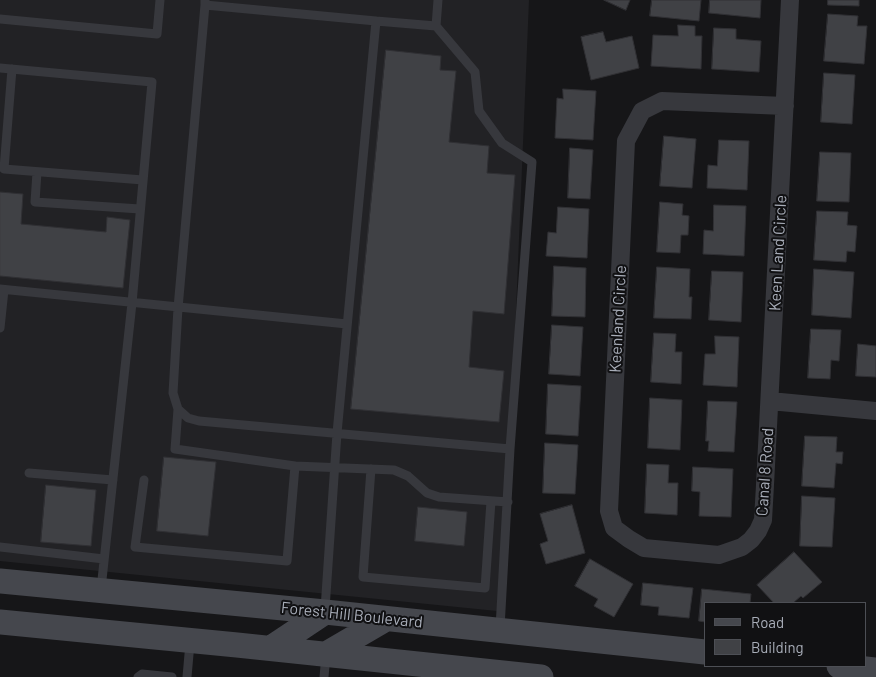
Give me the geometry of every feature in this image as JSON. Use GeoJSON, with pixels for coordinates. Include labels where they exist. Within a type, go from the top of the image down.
{"type":"FeatureCollection","features":[{"type":"Feature","properties":{"kind":"main road","name":"Forest Hill Boulevard"},"geometry":{"type":"LineString","coordinates":[[11,582],[325,612],[704,652]]}},
{"type":"Feature","properties":{"kind":"main road"},"geometry":{"type":"LineString","coordinates":[[0,597],[11,582]]}},
{"type":"Feature","properties":{"kind":"main road"},"geometry":{"type":"LineString","coordinates":[[271,648],[325,612]]}},
{"type":"Feature","properties":{"kind":"main road"},"geometry":{"type":"LineString","coordinates":[[325,666],[386,619]]}},
{"type":"Feature","properties":{"kind":"main road"},"geometry":{"type":"LineString","coordinates":[[0,622],[271,648],[325,666],[541,677]]}},
{"type":"Feature","properties":{"kind":"main road"},"geometry":{"type":"LineString","coordinates":[[848,667],[876,670]]}},
{"type":"Feature","properties":{"kind":"street","name":"Keen Land Circle"},"geometry":{"type":"LineString","coordinates":[[770,400],[790,0]]}},
{"type":"Feature","properties":{"kind":"street","name":"Keenland Circle"},"geometry":{"type":"LineString","coordinates":[[751,540],[742,547],[719,555],[644,548],[629,540],[614,528],[609,511],[626,141],[642,111],[662,101],[785,106]]}},
{"type":"Feature","properties":{"kind":"street"},"geometry":{"type":"LineString","coordinates":[[770,400],[876,411]]}},
{"type":"Feature","properties":{"kind":"street","name":"Canal 8 Road"},"geometry":{"type":"LineString","coordinates":[[751,540],[763,520],[770,400]]}},
{"type":"Feature","properties":{"kind":"lane"},"geometry":{"type":"LineString","coordinates":[[0,19],[157,34],[160,0]]}},
{"type":"Feature","properties":{"kind":"lane"},"geometry":{"type":"LineString","coordinates":[[438,0],[436,26],[475,72],[479,111],[502,144],[532,162],[510,449],[500,630]]}},
{"type":"Feature","properties":{"kind":"lane"},"geometry":{"type":"LineString","coordinates":[[436,26],[205,2],[178,308],[173,393],[178,408],[176,449],[295,466],[394,470],[408,476],[427,493],[439,497],[508,502]]}},
{"type":"Feature","properties":{"kind":"lane"},"geometry":{"type":"LineString","coordinates":[[325,612],[337,433],[376,21]]}},
{"type":"Feature","properties":{"kind":"lane"},"geometry":{"type":"LineString","coordinates":[[0,68],[152,82],[132,303],[101,591]]}},
{"type":"Feature","properties":{"kind":"lane"},"geometry":{"type":"LineString","coordinates":[[12,69],[4,169],[143,180]]}},
{"type":"Feature","properties":{"kind":"lane"},"geometry":{"type":"LineString","coordinates":[[37,172],[35,202],[140,209]]}},
{"type":"Feature","properties":{"kind":"lane"},"geometry":{"type":"LineString","coordinates":[[0,328],[2,289],[347,324]]}},
{"type":"Feature","properties":{"kind":"lane"},"geometry":{"type":"LineString","coordinates":[[178,408],[188,418],[199,421],[510,449]]}},
{"type":"Feature","properties":{"kind":"lane"},"geometry":{"type":"LineString","coordinates":[[144,480],[135,547],[287,561],[295,466]]}},
{"type":"Feature","properties":{"kind":"lane"},"geometry":{"type":"LineString","coordinates":[[371,468],[363,577],[485,588],[491,501]]}},
{"type":"Feature","properties":{"kind":"lane"},"geometry":{"type":"LineString","coordinates":[[29,473],[113,480]]}},
{"type":"Feature","properties":{"kind":"lane"},"geometry":{"type":"LineString","coordinates":[[0,547],[104,559]]}},
{"type":"Feature","properties":{"kind":"lane"},"geometry":{"type":"LineString","coordinates":[[187,677],[190,640]]}},
{"type":"Feature","properties":{"kind":"lane"},"geometry":{"type":"LineString","coordinates":[[138,677],[142,674],[172,677]]}},
{"type":"Feature","properties":{"kind":"shaded area"},"geometry":{"type":"Polygon","coordinates":[[[0,0],[529,0],[508,502],[497,611],[0,561],[0,0]]]}},
{"type":"Feature","properties":{"kind":"building"},"geometry":{"type":"Polygon","coordinates":[[[604,0],[630,0],[626,10],[604,0]]]}},
{"type":"Feature","properties":{"kind":"building"},"geometry":{"type":"Polygon","coordinates":[[[652,0],[701,0],[699,21],[650,16],[652,0]]]}},
{"type":"Feature","properties":{"kind":"building"},"geometry":{"type":"Polygon","coordinates":[[[710,0],[761,0],[760,18],[709,13],[710,0]]]}},
{"type":"Feature","properties":{"kind":"building"},"geometry":{"type":"Polygon","coordinates":[[[828,0],[859,0],[859,6],[828,5],[828,0]]]}},
{"type":"Feature","properties":{"kind":"building"},"geometry":{"type":"Polygon","coordinates":[[[828,14],[858,16],[857,26],[867,26],[864,64],[824,61],[828,14]]]}},
{"type":"Feature","properties":{"kind":"building"},"geometry":{"type":"Polygon","coordinates":[[[678,25],[695,26],[695,36],[702,36],[701,69],[651,66],[653,35],[678,36],[678,25]]]}},
{"type":"Feature","properties":{"kind":"building"},"geometry":{"type":"Polygon","coordinates":[[[714,28],[736,29],[736,39],[761,41],[759,72],[712,69],[714,28]]]}},
{"type":"Feature","properties":{"kind":"building"},"geometry":{"type":"Polygon","coordinates":[[[603,32],[606,42],[632,36],[639,68],[591,80],[581,37],[603,32]]]}},
{"type":"Feature","properties":{"kind":"building"},"geometry":{"type":"Polygon","coordinates":[[[386,50],[441,56],[440,70],[456,71],[449,142],[489,146],[487,173],[515,175],[504,314],[473,311],[469,367],[504,371],[499,422],[351,409],[386,50]]]}},
{"type":"Feature","properties":{"kind":"building"},"geometry":{"type":"Polygon","coordinates":[[[824,73],[855,75],[852,124],[821,122],[824,73]]]}},
{"type":"Feature","properties":{"kind":"building"},"geometry":{"type":"Polygon","coordinates":[[[563,89],[596,91],[593,140],[555,138],[557,98],[563,99],[563,89]]]}},
{"type":"Feature","properties":{"kind":"building"},"geometry":{"type":"Polygon","coordinates":[[[664,136],[696,139],[692,188],[660,186],[664,136]]]}},
{"type":"Feature","properties":{"kind":"building"},"geometry":{"type":"Polygon","coordinates":[[[719,140],[749,141],[747,190],[707,188],[708,165],[717,166],[719,140]]]}},
{"type":"Feature","properties":{"kind":"building"},"geometry":{"type":"Polygon","coordinates":[[[570,148],[593,150],[590,199],[568,198],[570,148]]]}},
{"type":"Feature","properties":{"kind":"building"},"geometry":{"type":"Polygon","coordinates":[[[820,152],[851,153],[849,202],[817,201],[820,152]]]}},
{"type":"Feature","properties":{"kind":"building"},"geometry":{"type":"Polygon","coordinates":[[[0,192],[23,194],[21,224],[106,232],[107,217],[130,220],[123,288],[0,276],[0,192]]]}},
{"type":"Feature","properties":{"kind":"building"},"geometry":{"type":"Polygon","coordinates":[[[660,202],[683,204],[682,215],[689,216],[688,235],[681,235],[680,253],[657,252],[660,202]]]}},
{"type":"Feature","properties":{"kind":"building"},"geometry":{"type":"Polygon","coordinates":[[[714,205],[746,206],[744,256],[703,254],[704,230],[713,231],[714,205]]]}},
{"type":"Feature","properties":{"kind":"building"},"geometry":{"type":"Polygon","coordinates":[[[558,207],[589,209],[587,258],[546,256],[548,232],[556,233],[558,207]]]}},
{"type":"Feature","properties":{"kind":"building"},"geometry":{"type":"Polygon","coordinates":[[[817,211],[848,212],[847,225],[857,226],[855,252],[847,251],[846,262],[814,260],[817,211]]]}},
{"type":"Feature","properties":{"kind":"building"},"geometry":{"type":"Polygon","coordinates":[[[554,266],[586,268],[585,317],[552,316],[554,266]]]}},
{"type":"Feature","properties":{"kind":"building"},"geometry":{"type":"Polygon","coordinates":[[[657,267],[690,269],[689,297],[692,297],[691,319],[654,318],[657,267]]]}},
{"type":"Feature","properties":{"kind":"building"},"geometry":{"type":"Polygon","coordinates":[[[814,269],[854,272],[851,318],[812,315],[814,269]]]}},
{"type":"Feature","properties":{"kind":"building"},"geometry":{"type":"Polygon","coordinates":[[[712,271],[743,272],[741,322],[709,320],[712,271]]]}},
{"type":"Feature","properties":{"kind":"building"},"geometry":{"type":"Polygon","coordinates":[[[552,325],[583,327],[580,376],[549,374],[552,325]]]}},
{"type":"Feature","properties":{"kind":"building"},"geometry":{"type":"Polygon","coordinates":[[[811,329],[841,330],[839,361],[831,360],[830,379],[808,378],[811,329]]]}},
{"type":"Feature","properties":{"kind":"building"},"geometry":{"type":"Polygon","coordinates":[[[654,333],[676,334],[675,352],[682,352],[681,384],[651,382],[654,333]]]}},
{"type":"Feature","properties":{"kind":"building"},"geometry":{"type":"Polygon","coordinates":[[[715,336],[739,337],[737,387],[703,385],[705,354],[715,354],[715,336]]]}},
{"type":"Feature","properties":{"kind":"building"},"geometry":{"type":"Polygon","coordinates":[[[858,344],[876,346],[876,377],[856,376],[858,344]]]}},
{"type":"Feature","properties":{"kind":"building"},"geometry":{"type":"Polygon","coordinates":[[[548,384],[581,386],[578,436],[546,434],[548,384]]]}},
{"type":"Feature","properties":{"kind":"building"},"geometry":{"type":"Polygon","coordinates":[[[650,398],[682,400],[680,450],[648,448],[650,398]]]}},
{"type":"Feature","properties":{"kind":"building"},"geometry":{"type":"Polygon","coordinates":[[[708,401],[737,402],[734,452],[708,451],[709,441],[706,441],[708,401]]]}},
{"type":"Feature","properties":{"kind":"building"},"geometry":{"type":"Polygon","coordinates":[[[805,436],[837,437],[836,452],[843,452],[842,464],[836,463],[834,488],[802,486],[805,436]]]}},
{"type":"Feature","properties":{"kind":"building"},"geometry":{"type":"Polygon","coordinates":[[[545,443],[578,445],[575,494],[543,493],[545,443]]]}},
{"type":"Feature","properties":{"kind":"building"},"geometry":{"type":"Polygon","coordinates":[[[164,457],[216,462],[208,536],[157,531],[164,457]]]}},
{"type":"Feature","properties":{"kind":"building"},"geometry":{"type":"Polygon","coordinates":[[[647,464],[669,465],[668,483],[678,483],[677,515],[645,513],[647,464]]]}},
{"type":"Feature","properties":{"kind":"building"},"geometry":{"type":"Polygon","coordinates":[[[693,467],[733,469],[731,517],[699,516],[700,492],[692,491],[693,467]]]}},
{"type":"Feature","properties":{"kind":"building"},"geometry":{"type":"Polygon","coordinates":[[[46,485],[96,490],[91,546],[41,542],[46,485]]]}},
{"type":"Feature","properties":{"kind":"building"},"geometry":{"type":"Polygon","coordinates":[[[802,496],[835,498],[832,547],[800,546],[802,496]]]}},
{"type":"Feature","properties":{"kind":"building"},"geometry":{"type":"Polygon","coordinates":[[[572,505],[585,553],[546,564],[540,544],[548,541],[540,514],[572,505]]]}},
{"type":"Feature","properties":{"kind":"building"},"geometry":{"type":"Polygon","coordinates":[[[418,507],[467,512],[464,546],[415,541],[418,507]]]}},
{"type":"Feature","properties":{"kind":"building"},"geometry":{"type":"Polygon","coordinates":[[[794,552],[822,582],[803,598],[801,596],[794,602],[773,602],[757,585],[794,552]]]}},
{"type":"Feature","properties":{"kind":"building"},"geometry":{"type":"Polygon","coordinates":[[[590,559],[633,584],[614,617],[594,606],[598,599],[575,586],[590,559]]]}},
{"type":"Feature","properties":{"kind":"building"},"geometry":{"type":"Polygon","coordinates":[[[643,583],[693,588],[689,618],[658,615],[659,607],[641,605],[643,583]]]}},
{"type":"Feature","properties":{"kind":"building"},"geometry":{"type":"Polygon","coordinates":[[[702,589],[751,594],[750,602],[704,602],[704,622],[699,621],[702,589]]]}}]}
